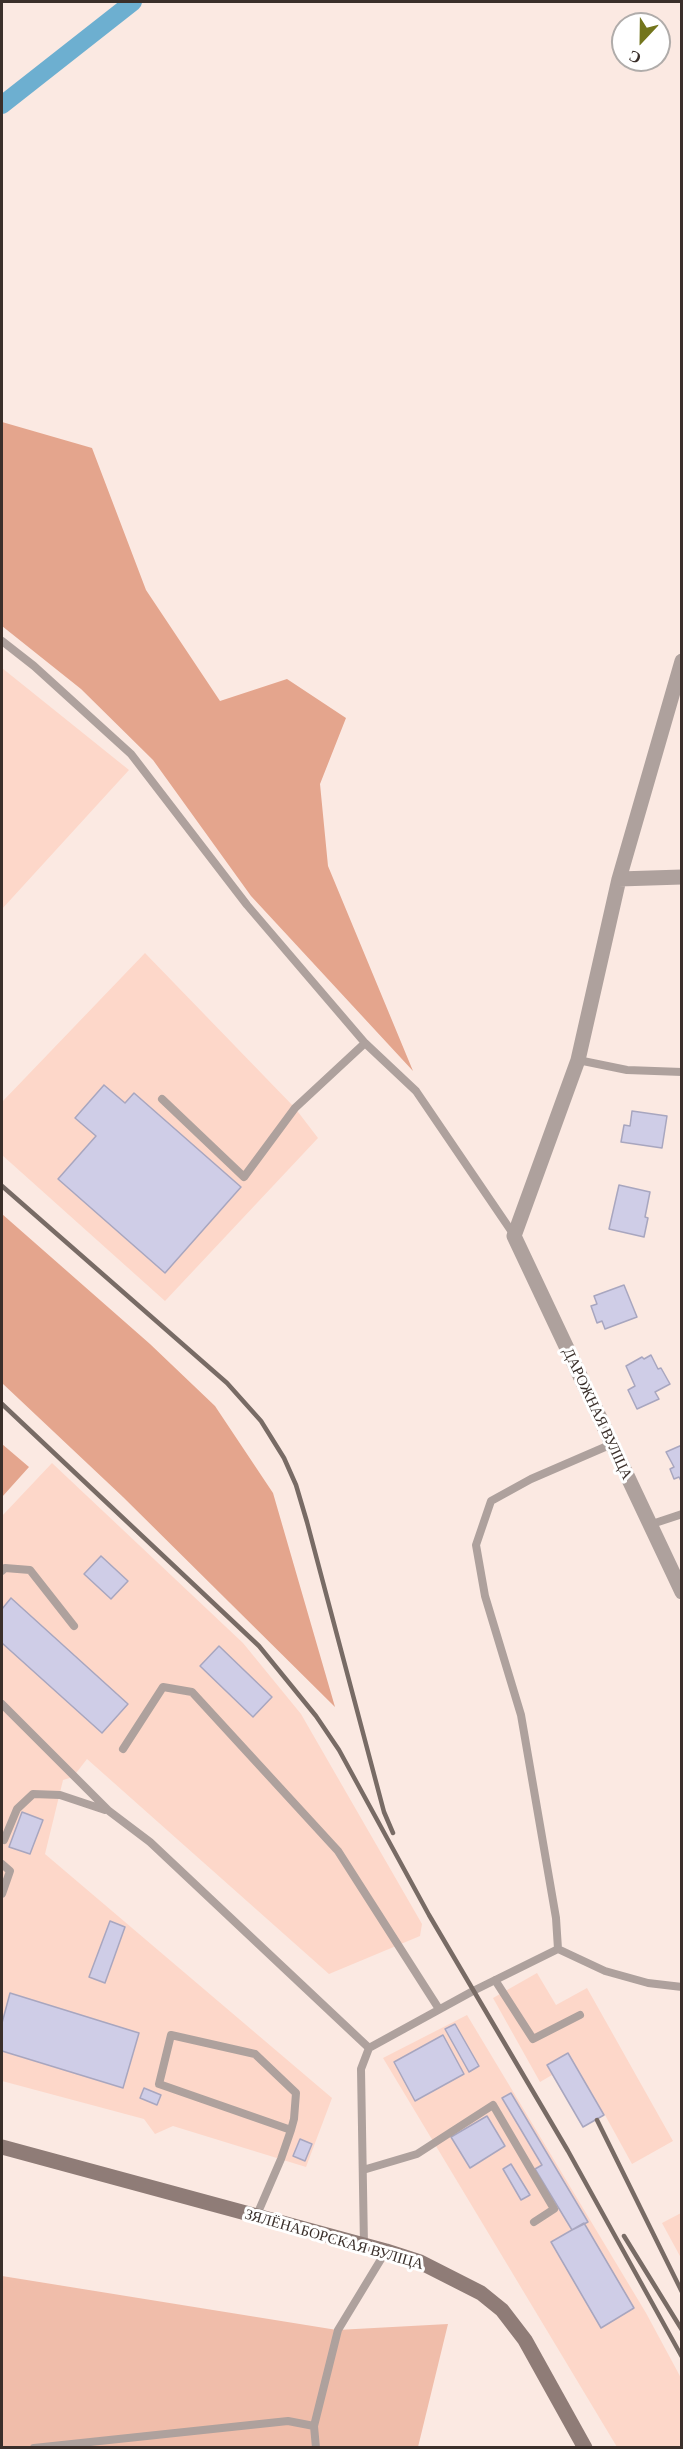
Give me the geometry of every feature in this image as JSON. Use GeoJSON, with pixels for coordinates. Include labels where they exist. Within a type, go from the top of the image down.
{"type":"FeatureCollection","features":[{"type":"Feature","properties":{"kind":"main road","name":"ЗЯЛЁНАБОРСКАЯ ВУЛІЦА"},"geometry":{"type":"LineString","coordinates":[[2,2147],[420,2262],[481,2293],[502,2310],[525,2340],[585,2448]]}},
{"type":"Feature","properties":{"kind":"street"},"geometry":{"type":"LineString","coordinates":[[514,1236],[578,1060],[619,879],[681,661]]}},
{"type":"Feature","properties":{"kind":"street"},"geometry":{"type":"LineString","coordinates":[[619,879],[681,877]]}},
{"type":"Feature","properties":{"kind":"street","name":"ДАРОЖНАЯ ВУЛІЦА"},"geometry":{"type":"LineString","coordinates":[[514,1236],[681,1592]]}},
{"type":"Feature","properties":{"kind":"lane"},"geometry":{"type":"LineString","coordinates":[[2,641],[34,666],[131,754],[247,905],[365,1043],[416,1091],[514,1236]]}},
{"type":"Feature","properties":{"kind":"lane"},"geometry":{"type":"LineString","coordinates":[[162,1099],[244,1177],[296,1108],[365,1043]]}},
{"type":"Feature","properties":{"kind":"lane"},"geometry":{"type":"LineString","coordinates":[[578,1060],[627,1070],[681,1072]]}},
{"type":"Feature","properties":{"kind":"lane"},"geometry":{"type":"LineString","coordinates":[[558,1949],[556,1918],[521,1715],[485,1596],[476,1545],[491,1501],[531,1479],[612,1444]]}},
{"type":"Feature","properties":{"kind":"lane"},"geometry":{"type":"LineString","coordinates":[[648,1525],[681,1514]]}},
{"type":"Feature","properties":{"kind":"lane"},"geometry":{"type":"LineString","coordinates":[[2,1571],[5,1568],[30,1570],[74,1626]]}},
{"type":"Feature","properties":{"kind":"lane"},"geometry":{"type":"LineString","coordinates":[[123,1749],[163,1687],[192,1692],[338,1851],[439,2009]]}},
{"type":"Feature","properties":{"kind":"lane"},"geometry":{"type":"LineString","coordinates":[[2,1704],[109,1811],[150,1842],[369,2048]]}},
{"type":"Feature","properties":{"kind":"lane"},"geometry":{"type":"LineString","coordinates":[[4,1840],[17,1809],[33,1794],[60,1795],[109,1811]]}},
{"type":"Feature","properties":{"kind":"lane"},"geometry":{"type":"LineString","coordinates":[[2,1864],[10,1871],[2,1894]]}},
{"type":"Feature","properties":{"kind":"lane"},"geometry":{"type":"LineString","coordinates":[[364,2246],[361,2069],[369,2048],[439,2009],[558,1949]]}},
{"type":"Feature","properties":{"kind":"lane"},"geometry":{"type":"LineString","coordinates":[[558,1949],[605,1971],[648,1983],[681,1988]]}},
{"type":"Feature","properties":{"kind":"lane"},"geometry":{"type":"LineString","coordinates":[[495,1980],[533,2039],[580,2015]]}},
{"type":"Feature","properties":{"kind":"lane"},"geometry":{"type":"LineString","coordinates":[[256,2217],[291,2130],[296,2093],[255,2054],[171,2034],[159,2084],[291,2130]]}},
{"type":"Feature","properties":{"kind":"lane"},"geometry":{"type":"LineString","coordinates":[[363,2170],[417,2154],[493,2105],[554,2209],[534,2222]]}},
{"type":"Feature","properties":{"kind":"lane"},"geometry":{"type":"LineString","coordinates":[[316,2448],[314,2426],[338,2330],[386,2252]]}},
{"type":"Feature","properties":{"kind":"lane"},"geometry":{"type":"LineString","coordinates":[[34,2448],[288,2421],[314,2426]]}},
{"type":"Feature","properties":{"kind":"shaded area"},"geometry":{"type":"Polygon","coordinates":[[[2,422],[92,448],[146,590],[220,701],[287,679],[346,718],[320,784],[328,866],[413,1071],[251,896],[153,760],[81,689],[2,626],[2,422]]]}},
{"type":"Feature","properties":{"kind":"shaded area"},"geometry":{"type":"Polygon","coordinates":[[[2,668],[129,770],[2,909],[2,668]]]}},
{"type":"Feature","properties":{"kind":"shaded area"},"geometry":{"type":"Polygon","coordinates":[[[145,953],[295,1108],[318,1138],[165,1301],[2,1155],[2,1102],[145,953]]]}},
{"type":"Feature","properties":{"kind":"shaded area"},"geometry":{"type":"Polygon","coordinates":[[[2,1214],[150,1344],[215,1406],[273,1493],[335,1707],[123,1497],[2,1383],[2,1214]]]}},
{"type":"Feature","properties":{"kind":"shaded area"},"geometry":{"type":"Polygon","coordinates":[[[2,1444],[29,1467],[2,1497],[2,1444]]]}},
{"type":"Feature","properties":{"kind":"shaded area"},"geometry":{"type":"Polygon","coordinates":[[[52,1463],[243,1643],[301,1714],[422,1924],[420,1936],[329,1974],[87,1759],[73,1777],[63,1780],[45,1854],[332,2098],[306,2167],[173,2126],[155,2134],[144,2119],[2,2081],[2,1516],[52,1463]]]}},
{"type":"Feature","properties":{"kind":"shaded area"},"geometry":{"type":"Polygon","coordinates":[[[537,1973],[556,2005],[587,1988],[673,2141],[632,2164],[605,2115],[583,2127],[552,2075],[540,2082],[493,1998],[537,1973]]]}},
{"type":"Feature","properties":{"kind":"shaded area"},"geometry":{"type":"Polygon","coordinates":[[[467,2015],[646,2313],[681,2378],[681,2447],[617,2447],[383,2058],[467,2015]]]}},
{"type":"Feature","properties":{"kind":"shaded area"},"geometry":{"type":"Polygon","coordinates":[[[681,2213],[681,2258],[662,2223],[681,2213]]]}},
{"type":"Feature","properties":{"kind":"shaded area"},"geometry":{"type":"Polygon","coordinates":[[[2,2276],[337,2330],[448,2324],[418,2447],[2,2447],[2,2276]]]}},
{"type":"Feature","properties":{"kind":"building"},"geometry":{"type":"Polygon","coordinates":[[[104,1085],[125,1103],[134,1093],[241,1187],[165,1273],[58,1179],[96,1136],[75,1118],[104,1085]]]}},
{"type":"Feature","properties":{"kind":"building"},"geometry":{"type":"Polygon","coordinates":[[[632,1111],[667,1116],[662,1148],[621,1142],[624,1125],[630,1126],[632,1111]]]}},
{"type":"Feature","properties":{"kind":"building"},"geometry":{"type":"Polygon","coordinates":[[[619,1185],[650,1192],[644,1237],[609,1229],[619,1185]]]}},
{"type":"Feature","properties":{"kind":"building"},"geometry":{"type":"Polygon","coordinates":[[[624,1285],[637,1317],[605,1329],[602,1321],[597,1323],[591,1306],[597,1304],[594,1296],[624,1285]]]}},
{"type":"Feature","properties":{"kind":"building"},"geometry":{"type":"Polygon","coordinates":[[[651,1355],[658,1369],[661,1368],[670,1384],[655,1392],[659,1399],[637,1409],[628,1390],[635,1386],[626,1366],[651,1355]]]}},
{"type":"Feature","properties":{"kind":"building"},"geometry":{"type":"Polygon","coordinates":[[[682,1445],[681,1481],[679,1477],[674,1479],[670,1469],[674,1467],[666,1452],[682,1445]]]}},
{"type":"Feature","properties":{"kind":"building"},"geometry":{"type":"Polygon","coordinates":[[[101,1556],[128,1581],[111,1599],[84,1574],[101,1556]]]}},
{"type":"Feature","properties":{"kind":"building"},"geometry":{"type":"Polygon","coordinates":[[[11,1598],[128,1704],[102,1733],[2,1643],[2,1609],[11,1598]]]}},
{"type":"Feature","properties":{"kind":"building"},"geometry":{"type":"Polygon","coordinates":[[[219,1646],[272,1697],[253,1717],[200,1666],[219,1646]]]}},
{"type":"Feature","properties":{"kind":"building"},"geometry":{"type":"Polygon","coordinates":[[[22,1812],[43,1820],[30,1854],[9,1847],[22,1812]]]}},
{"type":"Feature","properties":{"kind":"building"},"geometry":{"type":"Polygon","coordinates":[[[110,1921],[125,1927],[105,1983],[89,1977],[110,1921]]]}},
{"type":"Feature","properties":{"kind":"building"},"geometry":{"type":"Polygon","coordinates":[[[10,1993],[139,2033],[123,2088],[2,2051],[2,2023],[10,1993]]]}},
{"type":"Feature","properties":{"kind":"building"},"geometry":{"type":"Polygon","coordinates":[[[455,2024],[479,2066],[469,2072],[445,2029],[455,2024]]]}},
{"type":"Feature","properties":{"kind":"building"},"geometry":{"type":"Polygon","coordinates":[[[443,2035],[464,2074],[415,2101],[394,2062],[443,2035]]]}},
{"type":"Feature","properties":{"kind":"building"},"geometry":{"type":"Polygon","coordinates":[[[568,2053],[604,2115],[583,2127],[547,2065],[568,2053]]]}},
{"type":"Feature","properties":{"kind":"building"},"geometry":{"type":"Polygon","coordinates":[[[144,2088],[161,2095],[157,2105],[140,2098],[144,2088]]]}},
{"type":"Feature","properties":{"kind":"building"},"geometry":{"type":"Polygon","coordinates":[[[511,2093],[588,2222],[572,2230],[535,2169],[542,2165],[502,2098],[511,2093]]]}},
{"type":"Feature","properties":{"kind":"building"},"geometry":{"type":"Polygon","coordinates":[[[487,2116],[505,2146],[470,2168],[451,2137],[487,2116]]]}},
{"type":"Feature","properties":{"kind":"building"},"geometry":{"type":"Polygon","coordinates":[[[300,2139],[312,2144],[305,2161],[293,2156],[300,2139]]]}},
{"type":"Feature","properties":{"kind":"building"},"geometry":{"type":"Polygon","coordinates":[[[511,2164],[530,2195],[521,2200],[503,2169],[511,2164]]]}},
{"type":"Feature","properties":{"kind":"building"},"geometry":{"type":"Polygon","coordinates":[[[584,2223],[634,2308],[601,2328],[551,2242],[584,2223]]]}},
{"type":"Feature","properties":{"kind":"waterway"},"geometry":{"type":"LineString","coordinates":[[2,105],[133,2]]}},
{"type":"Feature","properties":{"kind":"railway"},"geometry":{"type":"LineString","coordinates":[[2,1186],[227,1383],[261,1421],[284,1458],[296,1485],[307,1522],[384,1812],[393,1833]]}},
{"type":"Feature","properties":{"kind":"railway"},"geometry":{"type":"LineString","coordinates":[[2,1404],[259,1646],[316,1716],[339,1750],[429,1915],[568,2151],[682,2357]]}},
{"type":"Feature","properties":{"kind":"railway"},"geometry":{"type":"LineString","coordinates":[[597,2120],[682,2292]]}},
{"type":"Feature","properties":{"kind":"railway"},"geometry":{"type":"LineString","coordinates":[[624,2236],[682,2330]]}}]}
